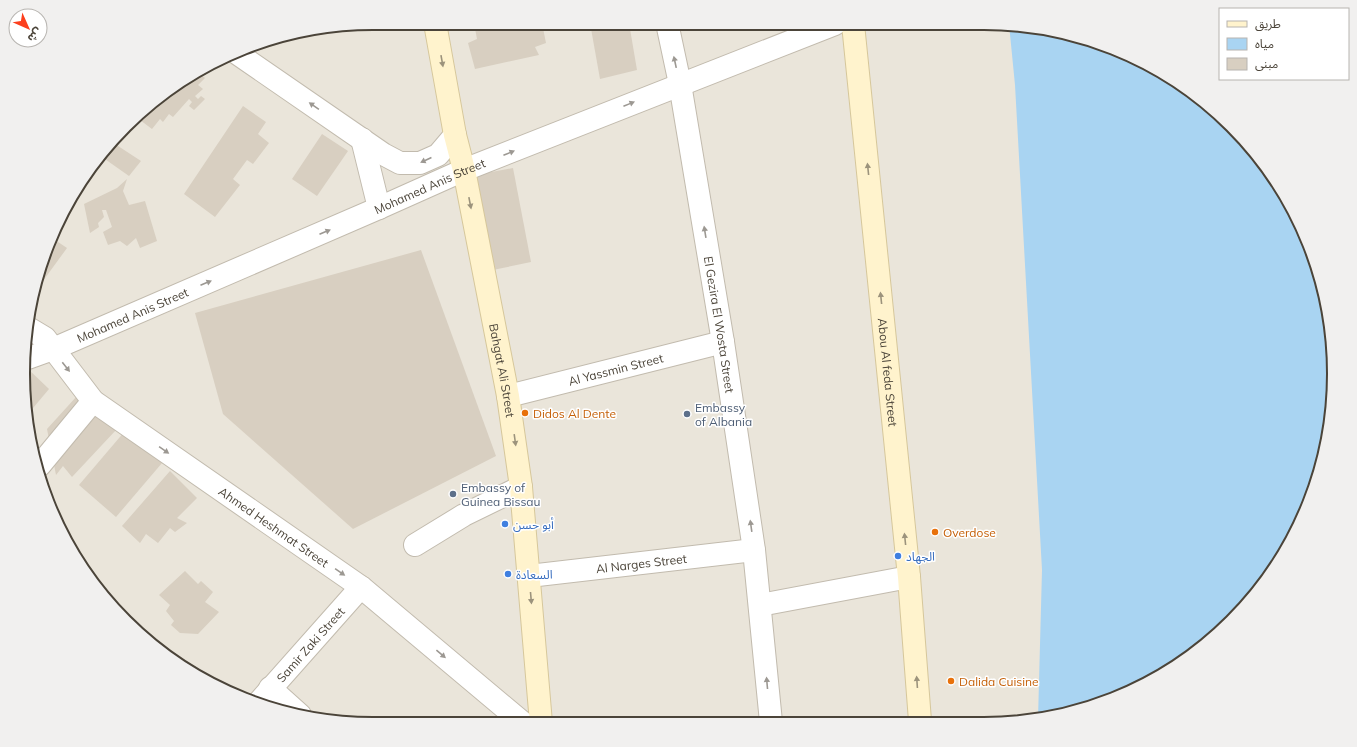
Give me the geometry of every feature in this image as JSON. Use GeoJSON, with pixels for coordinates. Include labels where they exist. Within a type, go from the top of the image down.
{"type":"FeatureCollection","features":[{"type":"Feature","properties":{"kind":"street","name":"Bahgat Ali Street"},"geometry":{"type":"LineString","coordinates":[[436,30],[455,135],[464,170],[508,396],[522,487],[541,717]]}},
{"type":"Feature","properties":{"kind":"street","name":"El Gezira El Wosta Street"},"geometry":{"type":"LineString","coordinates":[[668,30],[680,84],[723,342],[754,550],[771,717]]}},
{"type":"Feature","properties":{"kind":"street","name":"Mohamed Anis Street"},"geometry":{"type":"LineString","coordinates":[[31,357],[53,349],[464,170],[820,30]]}},
{"type":"Feature","properties":{"kind":"street","name":"Abou Al feda Street"},"geometry":{"type":"LineString","coordinates":[[854,30],[909,577],[920,717]]}},
{"type":"Feature","properties":{"kind":"street"},"geometry":{"type":"LineString","coordinates":[[241,56],[383,154],[400,163],[420,163],[438,155],[455,135]]}},
{"type":"Feature","properties":{"kind":"street"},"geometry":{"type":"LineString","coordinates":[[362,139],[379,208]]}},
{"type":"Feature","properties":{"kind":"street","name":"Ahmed Heshmat Street"},"geometry":{"type":"LineString","coordinates":[[33,330],[44,338],[93,401],[361,587],[516,717]]}},
{"type":"Feature","properties":{"kind":"street","name":"Al Yassmin Street"},"geometry":{"type":"LineString","coordinates":[[508,396],[723,342]]}},
{"type":"Feature","properties":{"kind":"street"},"geometry":{"type":"LineString","coordinates":[[42,462],[93,401]]}},
{"type":"Feature","properties":{"kind":"street"},"geometry":{"type":"LineString","coordinates":[[415,545],[464,515],[522,487]]}},
{"type":"Feature","properties":{"kind":"street","name":"Al Narges Street"},"geometry":{"type":"LineString","coordinates":[[529,576],[754,550]]}},
{"type":"Feature","properties":{"kind":"street"},"geometry":{"type":"LineString","coordinates":[[760,605],[909,577]]}},
{"type":"Feature","properties":{"kind":"street","name":"Samir Zaki Street"},"geometry":{"type":"LineString","coordinates":[[264,695],[361,587]]}},
{"type":"Feature","properties":{"kind":"street"},"geometry":{"type":"LineString","coordinates":[[264,695],[279,703]]}},
{"type":"Feature","properties":{"kind":"shaded area"},"geometry":{"type":"Polygon","coordinates":[[[374,30],[984,30],[1028,33],[1074,43],[1117,690],[1094,699],[1051,710],[1028,714],[984,717],[374,717],[329,714],[285,705],[242,691],[202,671],[164,646],[147,632],[115,600],[101,583],[76,545],[65,525],[48,484],[42,462],[33,418],[31,396],[30,374],[33,329],[48,263],[65,222],[76,202],[101,164],[115,147],[147,115],[164,101],[202,76],[222,65],[263,48],[306,37],[329,33],[374,30]]]}},
{"type":"Feature","properties":{"kind":"water"},"geometry":{"type":"Polygon","coordinates":[[[1010,31],[1051,37],[1094,48],[1115,56],[1155,76],[1193,101],[1210,115],[1242,147],[1256,164],[1281,202],[1292,222],[1309,263],[1320,306],[1324,329],[1327,374],[1324,418],[1309,484],[1292,525],[1281,545],[1256,583],[1242,600],[1210,632],[1193,646],[1155,671],[1135,682],[1094,699],[1038,712],[1042,570],[1015,85],[1010,31]]]}},
{"type":"Feature","properties":{"kind":"building"},"geometry":{"type":"Polygon","coordinates":[[[475,30],[543,30],[546,43],[535,47],[539,55],[475,69],[468,43],[477,39],[475,30]]]}},
{"type":"Feature","properties":{"kind":"building"},"geometry":{"type":"Polygon","coordinates":[[[591,30],[630,30],[637,70],[600,79],[591,30]]]}},
{"type":"Feature","properties":{"kind":"building"},"geometry":{"type":"Polygon","coordinates":[[[202,76],[205,78],[198,85],[203,89],[195,96],[198,99],[201,96],[205,99],[194,110],[189,106],[192,102],[189,99],[173,117],[169,114],[163,122],[160,119],[152,129],[141,121],[164,101],[183,88],[202,76]]]}},
{"type":"Feature","properties":{"kind":"building"},"geometry":{"type":"Polygon","coordinates":[[[243,106],[266,122],[258,134],[269,143],[253,164],[247,160],[233,179],[240,185],[215,217],[184,194],[243,106]]]}},
{"type":"Feature","properties":{"kind":"building"},"geometry":{"type":"Polygon","coordinates":[[[322,134],[348,151],[317,196],[292,179],[322,134]]]}},
{"type":"Feature","properties":{"kind":"building"},"geometry":{"type":"Polygon","coordinates":[[[117,145],[141,161],[129,176],[105,159],[117,145]]]}},
{"type":"Feature","properties":{"kind":"building"},"geometry":{"type":"Polygon","coordinates":[[[513,168],[531,262],[483,272],[465,177],[513,168]]]}},
{"type":"Feature","properties":{"kind":"building"},"geometry":{"type":"Polygon","coordinates":[[[127,179],[123,191],[129,205],[145,201],[157,241],[140,248],[136,238],[127,246],[120,241],[108,245],[103,232],[112,227],[106,210],[102,210],[104,217],[98,223],[99,227],[90,233],[84,204],[117,188],[127,179]]]}},
{"type":"Feature","properties":{"kind":"building"},"geometry":{"type":"Polygon","coordinates":[[[56,241],[67,248],[43,281],[56,241]]]}},
{"type":"Feature","properties":{"kind":"building"},"geometry":{"type":"Polygon","coordinates":[[[421,250],[496,456],[353,529],[223,414],[195,313],[421,250]]]}},
{"type":"Feature","properties":{"kind":"building"},"geometry":{"type":"Polygon","coordinates":[[[30,371],[49,389],[32,409],[30,371]]]}},
{"type":"Feature","properties":{"kind":"building"},"geometry":{"type":"Polygon","coordinates":[[[77,396],[116,430],[72,477],[63,466],[56,475],[47,429],[77,396]]]}},
{"type":"Feature","properties":{"kind":"building"},"geometry":{"type":"Polygon","coordinates":[[[125,431],[162,463],[116,517],[79,485],[125,431]]]}},
{"type":"Feature","properties":{"kind":"building"},"geometry":{"type":"Polygon","coordinates":[[[170,471],[197,498],[177,518],[187,523],[175,532],[170,528],[158,543],[146,534],[140,543],[122,526],[170,471]]]}},
{"type":"Feature","properties":{"kind":"building"},"geometry":{"type":"Polygon","coordinates":[[[185,571],[198,584],[201,581],[213,592],[205,602],[219,612],[198,634],[180,633],[171,625],[174,621],[166,611],[170,605],[159,595],[185,571]]]}},
{"type":"Feature","properties":{"kind":"place","name":"Didos Al Dente"},"geometry":{"type":"Point","coordinates":[525,413]}},
{"type":"Feature","properties":{"kind":"place","name":"Embassy of Albania"},"geometry":{"type":"Point","coordinates":[687,414]}},
{"type":"Feature","properties":{"kind":"place","name":"Embassy of Guinea Bissau"},"geometry":{"type":"Point","coordinates":[453,494]}},
{"type":"Feature","properties":{"kind":"place","name":"أبو حسن"},"geometry":{"type":"Point","coordinates":[505,524]}},
{"type":"Feature","properties":{"kind":"place","name":"Overdose"},"geometry":{"type":"Point","coordinates":[935,532]}},
{"type":"Feature","properties":{"kind":"place","name":"الجهاد"},"geometry":{"type":"Point","coordinates":[898,556]}},
{"type":"Feature","properties":{"kind":"place","name":"السعادة"},"geometry":{"type":"Point","coordinates":[508,574]}},
{"type":"Feature","properties":{"kind":"place","name":"Dalida Cuisine"},"geometry":{"type":"Point","coordinates":[951,681]}}]}
